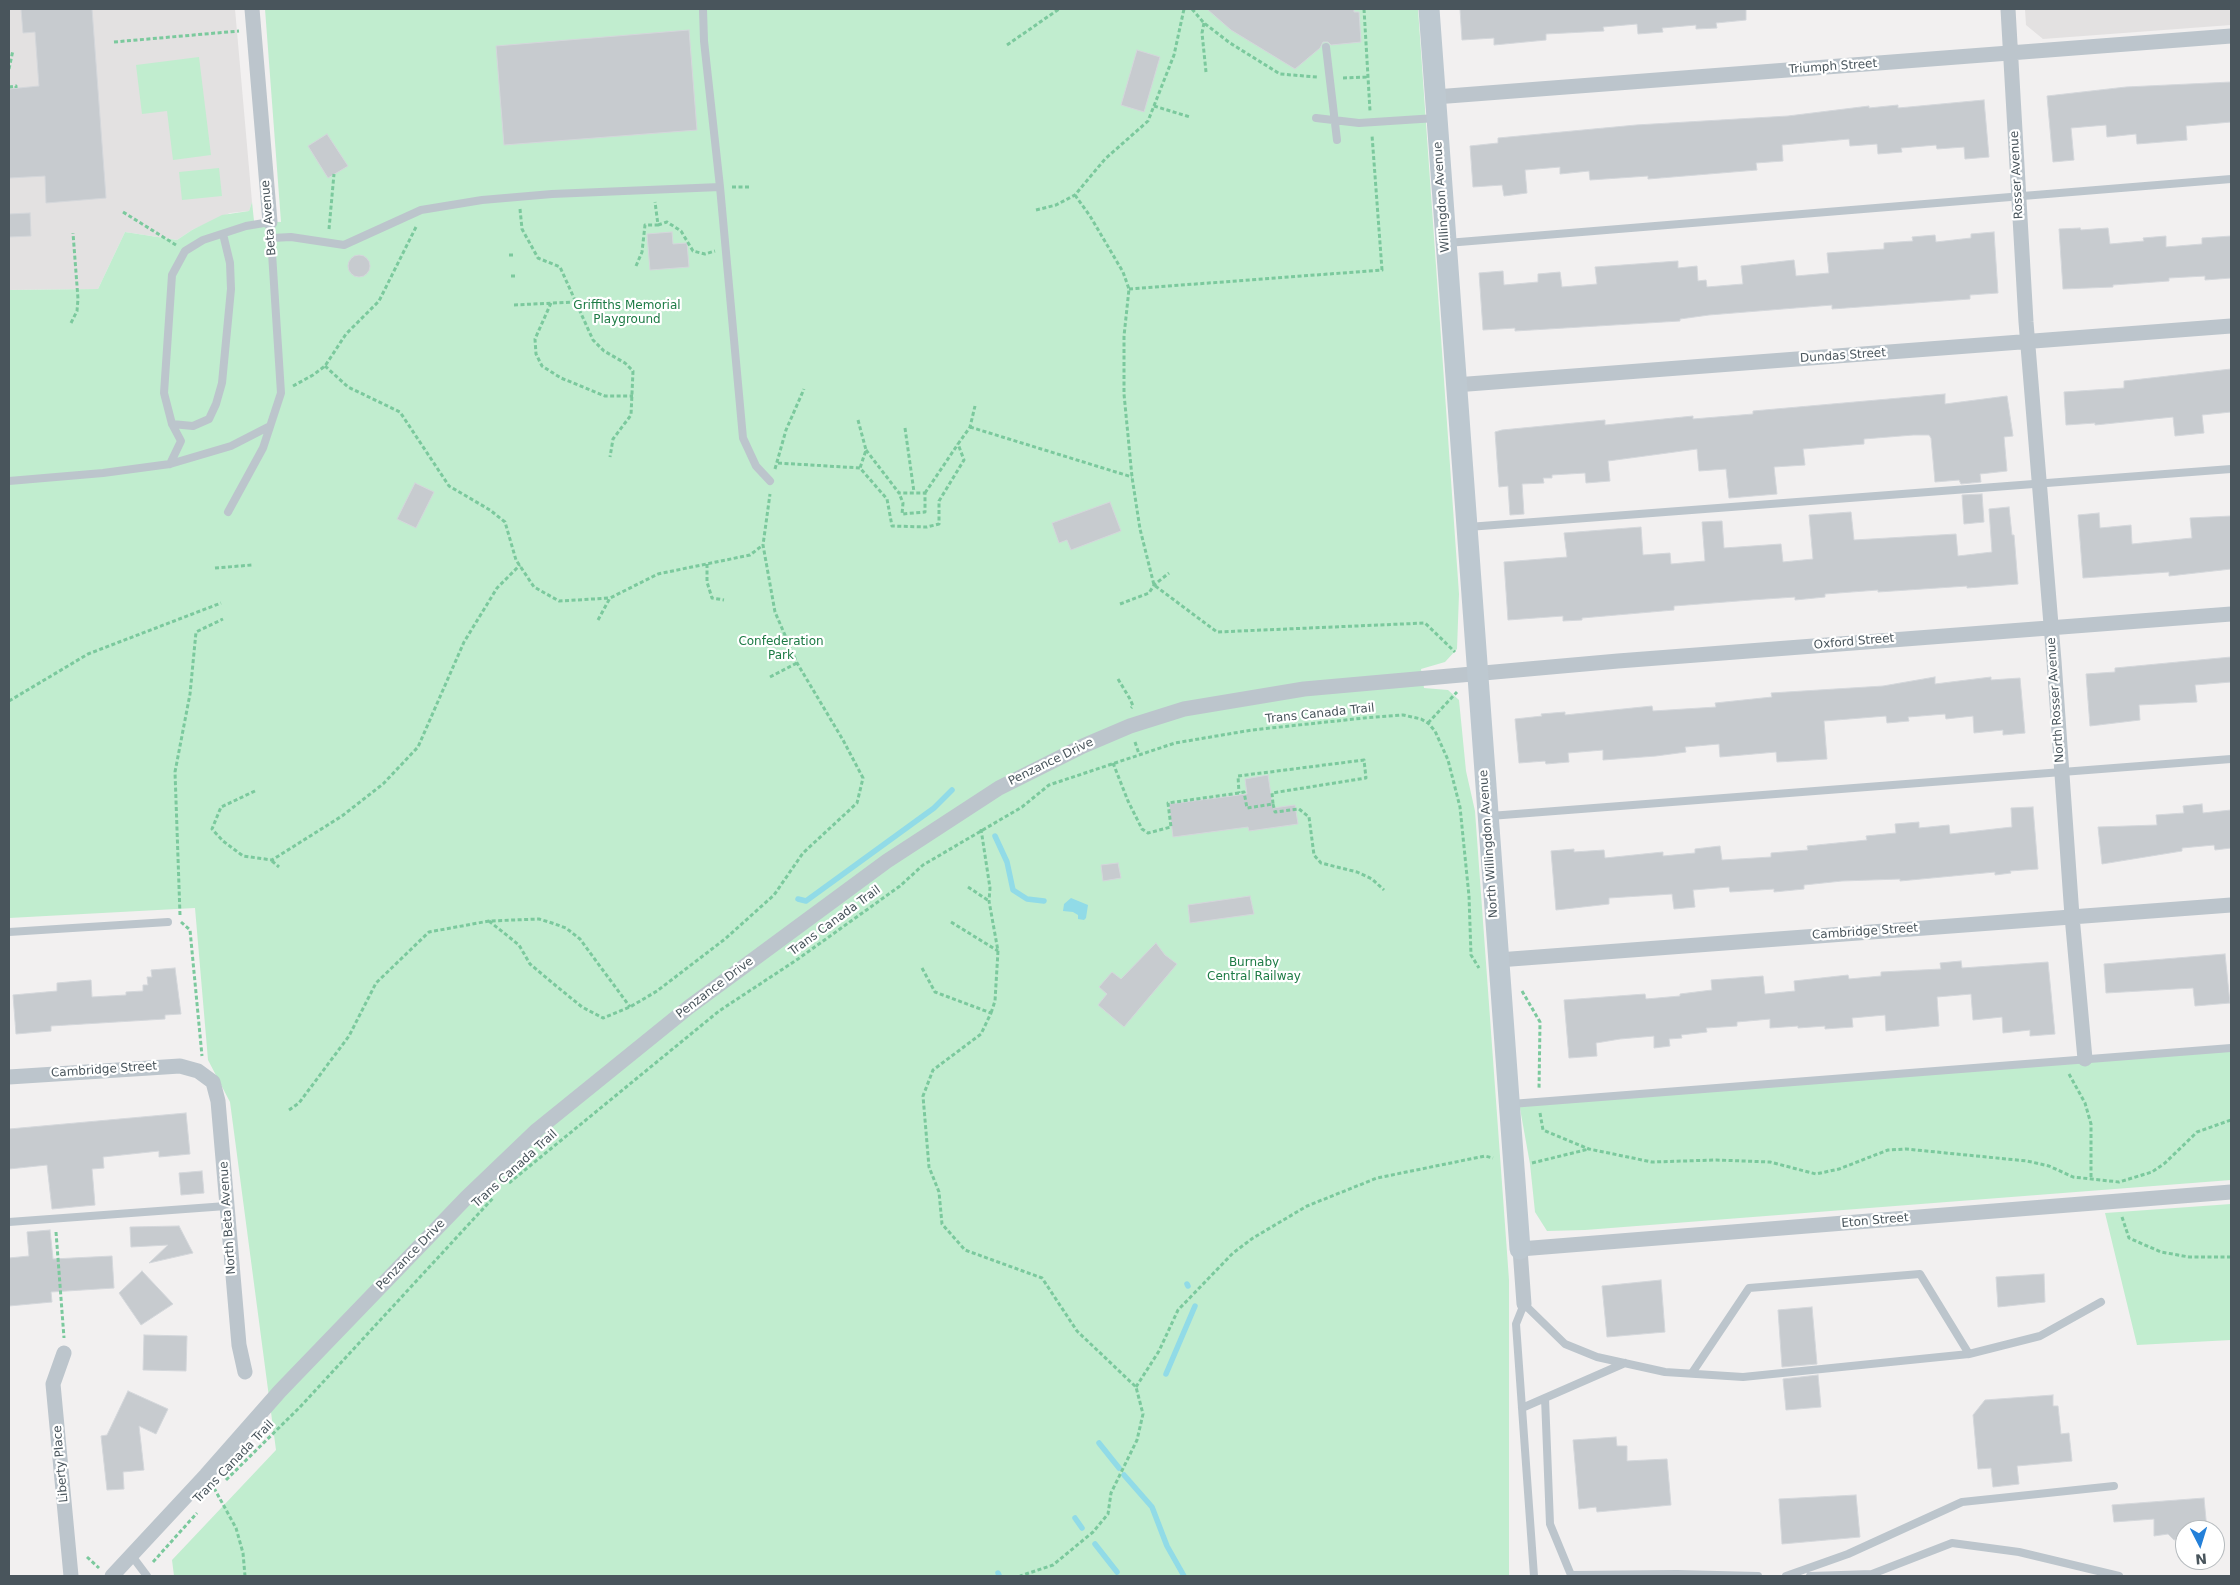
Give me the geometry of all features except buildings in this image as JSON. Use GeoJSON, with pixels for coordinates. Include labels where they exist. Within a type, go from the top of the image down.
{"type":"FeatureCollection","features":[{"type":"Feature","properties":{"kind":"street","name":"Beta Avenue"},"geometry":{"type":"LineString","coordinates":[[252,9],[270,222]]}},
{"type":"Feature","properties":{"kind":"street","name":"Willingdon Avenue"},"geometry":{"type":"LineString","coordinates":[[1429,9],[1455,385]]}},
{"type":"Feature","properties":{"kind":"street","name":"Rosser Avenue"},"geometry":{"type":"LineString","coordinates":[[2008,9],[2017,197],[2028,341]]}},
{"type":"Feature","properties":{"kind":"street","name":"Triumph Street"},"geometry":{"type":"LineString","coordinates":[[1436,108],[2011,53],[2231,36]]}},
{"type":"Feature","properties":{"kind":"street","name":"Dundas Street"},"geometry":{"type":"LineString","coordinates":[[1455,385],[2231,326]]}},
{"type":"Feature","properties":{"kind":"street","name":"North Rosser Avenue"},"geometry":{"type":"LineString","coordinates":[[2028,341],[2038,484],[2052,628],[2072,916],[2085,1059]]}},
{"type":"Feature","properties":{"kind":"street","name":"North Willingdon Avenue"},"geometry":{"type":"LineString","coordinates":[[1455,385],[1487,816],[1489,965],[1509,1104],[1524,1304]]}},
{"type":"Feature","properties":{"kind":"street","name":"Oxford Street"},"geometry":{"type":"LineString","coordinates":[[1477,672],[2231,614]]}},
{"type":"Feature","properties":{"kind":"street","name":"Penzance Drive"},"geometry":{"type":"LineString","coordinates":[[108,1573],[132,1556],[280,1391],[466,1198],[537,1130],[620,1062],[767,948],[958,813],[999,788],[1083,746],[1130,726],[1184,709],[1304,689],[1477,672]]}},
{"type":"Feature","properties":{"kind":"street","name":"Cambridge Street"},"geometry":{"type":"LineString","coordinates":[[1489,965],[2231,904]]}},
{"type":"Feature","properties":{"kind":"street","name":"Cambridge Street"},"geometry":{"type":"LineString","coordinates":[[9,1077],[200,1065]]}},
{"type":"Feature","properties":{"kind":"street","name":"North Beta Avenue"},"geometry":{"type":"LineString","coordinates":[[200,1065],[213,1082],[218,1101],[239,1345],[245,1372]]}},
{"type":"Feature","properties":{"kind":"street","name":"Eton Street"},"geometry":{"type":"LineString","coordinates":[[1520,1249],[2231,1192]]}},
{"type":"Feature","properties":{"kind":"street","name":"Liberty Place"},"geometry":{"type":"LineString","coordinates":[[64,1353],[53,1384],[71,1576]]}},
{"type":"Feature","properties":{"kind":"lane"},"geometry":{"type":"LineString","coordinates":[[703,9],[704,41],[720,187],[743,438],[756,466],[770,482]]}},
{"type":"Feature","properties":{"kind":"lane"},"geometry":{"type":"LineString","coordinates":[[1326,47],[1337,140]]}},
{"type":"Feature","properties":{"kind":"lane"},"geometry":{"type":"LineString","coordinates":[[1316,118],[1365,122],[1436,108]]}},
{"type":"Feature","properties":{"kind":"lane"},"geometry":{"type":"LineString","coordinates":[[1445,243],[2231,179]]}},
{"type":"Feature","properties":{"kind":"lane"},"geometry":{"type":"LineString","coordinates":[[272,238],[291,237],[344,245],[421,210],[519,196],[720,187]]}},
{"type":"Feature","properties":{"kind":"lane"},"geometry":{"type":"LineString","coordinates":[[170,464],[180,440],[172,424],[164,393],[172,276],[185,251],[203,240],[246,226],[270,222]]}},
{"type":"Feature","properties":{"kind":"lane","name":"Beta Avenue"},"geometry":{"type":"LineString","coordinates":[[228,512],[254,469],[264,448],[282,393],[270,222]]}},
{"type":"Feature","properties":{"kind":"lane"},"geometry":{"type":"LineString","coordinates":[[172,424],[193,426],[209,419],[222,384],[231,289],[230,263],[223,234]]}},
{"type":"Feature","properties":{"kind":"lane"},"geometry":{"type":"LineString","coordinates":[[9,481],[103,473],[170,464],[231,446],[270,426]]}},
{"type":"Feature","properties":{"kind":"lane"},"geometry":{"type":"LineString","coordinates":[[1466,528],[2231,469]]}},
{"type":"Feature","properties":{"kind":"lane"},"geometry":{"type":"LineString","coordinates":[[1487,816],[2231,758]]}},
{"type":"Feature","properties":{"kind":"lane"},"geometry":{"type":"LineString","coordinates":[[9,932],[168,922]]}},
{"type":"Feature","properties":{"kind":"lane"},"geometry":{"type":"LineString","coordinates":[[1509,1104],[2231,1048]]}},
{"type":"Feature","properties":{"kind":"lane"},"geometry":{"type":"LineString","coordinates":[[9,1222],[226,1206]]}},
{"type":"Feature","properties":{"kind":"lane"},"geometry":{"type":"LineString","coordinates":[[1692,1374],[1749,1288],[1920,1274],[1968,1354]]}},
{"type":"Feature","properties":{"kind":"lane"},"geometry":{"type":"LineString","coordinates":[[1534,1576],[1516,1324],[1524,1304],[1565,1344],[1597,1357],[1665,1372],[1743,1377],[1968,1354],[2040,1336],[2101,1302]]}},
{"type":"Feature","properties":{"kind":"lane"},"geometry":{"type":"LineString","coordinates":[[1522,1408],[1625,1363]]}},
{"type":"Feature","properties":{"kind":"lane"},"geometry":{"type":"LineString","coordinates":[[1545,1398],[1550,1524],[1571,1575],[1677,1574],[1758,1576]]}},
{"type":"Feature","properties":{"kind":"lane"},"geometry":{"type":"LineString","coordinates":[[1786,1576],[1848,1554],[1962,1502],[2114,1486]]}},
{"type":"Feature","properties":{"kind":"lane"},"geometry":{"type":"LineString","coordinates":[[1810,1576],[1872,1574],[1952,1543],[2019,1552],[2120,1576]]}},
{"type":"Feature","properties":{"kind":"lane"},"geometry":{"type":"LineString","coordinates":[[132,1556],[147,1576]]}},
{"type":"Feature","properties":{"kind":"path"},"geometry":{"type":"LineString","coordinates":[[1007,45],[1059,9]]}},
{"type":"Feature","properties":{"kind":"path"},"geometry":{"type":"LineString","coordinates":[[1036,210],[1056,205],[1075,195],[1105,159],[1148,121],[1174,55],[1184,9]]}},
{"type":"Feature","properties":{"kind":"path"},"geometry":{"type":"LineString","coordinates":[[1192,9],[1204,23],[1230,43],[1280,74],[1329,78],[1367,77]]}},
{"type":"Feature","properties":{"kind":"path"},"geometry":{"type":"LineString","coordinates":[[1364,9],[1370,112]]}},
{"type":"Feature","properties":{"kind":"path"},"geometry":{"type":"LineString","coordinates":[[1204,23],[1202,33],[1206,72]]}},
{"type":"Feature","properties":{"kind":"path"},"geometry":{"type":"LineString","coordinates":[[114,42],[254,30]]}},
{"type":"Feature","properties":{"kind":"path"},"geometry":{"type":"LineString","coordinates":[[9,69],[13,50]]}},
{"type":"Feature","properties":{"kind":"path"},"geometry":{"type":"LineString","coordinates":[[9,87],[16,86],[16,88]]}},
{"type":"Feature","properties":{"kind":"path"},"geometry":{"type":"LineString","coordinates":[[1154,106],[1190,117]]}},
{"type":"Feature","properties":{"kind":"path"},"geometry":{"type":"LineString","coordinates":[[1129,289],[1382,270],[1372,135]]}},
{"type":"Feature","properties":{"kind":"path"},"geometry":{"type":"LineString","coordinates":[[327,242],[334,174]]}},
{"type":"Feature","properties":{"kind":"path"},"geometry":{"type":"LineString","coordinates":[[720,187],[751,187]]}},
{"type":"Feature","properties":{"kind":"path"},"geometry":{"type":"LineString","coordinates":[[655,190],[658,225]]}},
{"type":"Feature","properties":{"kind":"path"},"geometry":{"type":"LineString","coordinates":[[1075,195],[1123,272],[1129,289],[1124,336],[1124,394],[1132,477],[1140,529],[1154,584],[1217,632],[1425,623],[1455,652]]}},
{"type":"Feature","properties":{"kind":"path"},"geometry":{"type":"LineString","coordinates":[[519,196],[522,229],[538,258],[560,268],[593,340],[604,351],[625,363],[634,372],[631,415],[612,439],[610,457]]}},
{"type":"Feature","properties":{"kind":"path"},"geometry":{"type":"LineString","coordinates":[[282,393],[314,376],[325,366],[346,334],[379,300],[415,230],[421,210]]}},
{"type":"Feature","properties":{"kind":"path"},"geometry":{"type":"LineString","coordinates":[[123,212],[185,251]]}},
{"type":"Feature","properties":{"kind":"path"},"geometry":{"type":"LineString","coordinates":[[636,266],[642,252],[645,225],[658,225],[667,222],[682,231],[693,251],[705,254],[725,250]]}},
{"type":"Feature","properties":{"kind":"path"},"geometry":{"type":"LineString","coordinates":[[71,323],[77,311],[78,299],[73,233]]}},
{"type":"Feature","properties":{"kind":"path"},"geometry":{"type":"LineString","coordinates":[[511,276],[516,276]]}},
{"type":"Feature","properties":{"kind":"path"},"geometry":{"type":"LineString","coordinates":[[514,305],[574,302]]}},
{"type":"Feature","properties":{"kind":"path"},"geometry":{"type":"LineString","coordinates":[[551,303],[535,339],[536,354],[542,366],[561,378],[605,396],[633,396]]}},
{"type":"Feature","properties":{"kind":"path"},"geometry":{"type":"LineString","coordinates":[[325,366],[348,387],[400,412],[449,486],[490,510],[505,522],[520,566],[534,587],[559,601],[610,598],[658,574],[750,555],[763,546]]}},
{"type":"Feature","properties":{"kind":"path"},"geometry":{"type":"LineString","coordinates":[[489,921],[519,945],[530,964],[582,1007],[603,1018],[630,1007],[657,991],[725,939],[774,895],[803,853],[857,803],[863,778],[843,740],[797,663],[775,612],[763,546],[769,506],[770,482],[778,463],[786,430],[804,389]]}},
{"type":"Feature","properties":{"kind":"path"},"geometry":{"type":"LineString","coordinates":[[858,420],[866,450],[899,493],[903,503],[902,514],[925,512],[925,493],[970,427],[975,406]]}},
{"type":"Feature","properties":{"kind":"path"},"geometry":{"type":"LineString","coordinates":[[970,427],[1132,477]]}},
{"type":"Feature","properties":{"kind":"path"},"geometry":{"type":"LineString","coordinates":[[905,428],[914,492]]}},
{"type":"Feature","properties":{"kind":"path"},"geometry":{"type":"LineString","coordinates":[[778,463],[860,468],[887,499],[892,526],[927,527],[939,524],[939,501],[964,460],[958,444]]}},
{"type":"Feature","properties":{"kind":"path"},"geometry":{"type":"LineString","coordinates":[[860,468],[866,450]]}},
{"type":"Feature","properties":{"kind":"path"},"geometry":{"type":"LineString","coordinates":[[899,493],[925,493]]}},
{"type":"Feature","properties":{"kind":"path"},"geometry":{"type":"LineString","coordinates":[[707,564],[707,582],[712,598],[724,600]]}},
{"type":"Feature","properties":{"kind":"path"},"geometry":{"type":"LineString","coordinates":[[215,568],[252,565]]}},
{"type":"Feature","properties":{"kind":"path"},"geometry":{"type":"LineString","coordinates":[[272,860],[342,816],[383,784],[418,746],[464,642],[497,588],[520,566]]}},
{"type":"Feature","properties":{"kind":"path"},"geometry":{"type":"LineString","coordinates":[[1120,604],[1149,593],[1154,584],[1169,573]]}},
{"type":"Feature","properties":{"kind":"path"},"geometry":{"type":"LineString","coordinates":[[598,620],[610,598]]}},
{"type":"Feature","properties":{"kind":"path"},"geometry":{"type":"LineString","coordinates":[[9,702],[88,654],[221,604]]}},
{"type":"Feature","properties":{"kind":"path"},"geometry":{"type":"LineString","coordinates":[[200,1065],[191,937],[190,930],[180,921],[175,772],[190,694],[196,632],[223,619]]}},
{"type":"Feature","properties":{"kind":"path"},"geometry":{"type":"LineString","coordinates":[[770,677],[797,663]]}},
{"type":"Feature","properties":{"kind":"path"},"geometry":{"type":"LineString","coordinates":[[1118,678],[1133,706],[1126,714]]}},
{"type":"Feature","properties":{"kind":"path"},"geometry":{"type":"LineString","coordinates":[[1454,695],[1428,723],[1435,731],[1448,760],[1460,807],[1469,896],[1471,955],[1489,965]]}},
{"type":"Feature","properties":{"kind":"path","name":"Trans Canada Trail"},"geometry":{"type":"LineString","coordinates":[[503,1189],[578,1124],[719,1011],[798,959],[900,886],[923,865],[981,829],[1022,807],[1049,786],[1139,754],[1202,738],[1316,722],[1403,716],[1421,719],[1428,723]]}},
{"type":"Feature","properties":{"kind":"path"},"geometry":{"type":"LineString","coordinates":[[1133,736],[1139,754]]}},
{"type":"Feature","properties":{"kind":"path"},"geometry":{"type":"LineString","coordinates":[[1239,793],[1238,776],[1364,760],[1366,778],[1272,792],[1273,804],[1275,812],[1299,809],[1309,817],[1314,855],[1321,863],[1357,872],[1372,879],[1384,890]]}},
{"type":"Feature","properties":{"kind":"path"},"geometry":{"type":"LineString","coordinates":[[1113,763],[1128,801],[1142,829],[1148,834],[1170,827],[1168,803],[1244,792],[1246,808],[1273,804]]}},
{"type":"Feature","properties":{"kind":"path"},"geometry":{"type":"LineString","coordinates":[[254,791],[221,807],[212,829],[243,856],[272,860],[279,867]]}},
{"type":"Feature","properties":{"kind":"path"},"geometry":{"type":"LineString","coordinates":[[981,829],[990,888],[989,901],[998,951],[995,1001],[992,1013],[981,1034],[933,1070],[923,1096],[929,1167],[939,1192],[942,1224],[965,1250],[1042,1278],[1077,1331],[1136,1387],[1143,1414],[1137,1440],[1111,1493],[1108,1514],[1093,1532],[1053,1566],[1020,1576]]}},
{"type":"Feature","properties":{"kind":"path"},"geometry":{"type":"LineString","coordinates":[[968,887],[989,901]]}},
{"type":"Feature","properties":{"kind":"path"},"geometry":{"type":"LineString","coordinates":[[289,1110],[299,1103],[349,1036],[376,983],[429,932],[489,921],[539,919],[566,928],[580,938],[630,1007]]}},
{"type":"Feature","properties":{"kind":"path"},"geometry":{"type":"LineString","coordinates":[[168,922],[180,921]]}},
{"type":"Feature","properties":{"kind":"path"},"geometry":{"type":"LineString","coordinates":[[951,922],[998,951]]}},
{"type":"Feature","properties":{"kind":"path"},"geometry":{"type":"LineString","coordinates":[[922,968],[936,992],[992,1013]]}},
{"type":"Feature","properties":{"kind":"path"},"geometry":{"type":"LineString","coordinates":[[1521,988],[1540,1022],[1539,1101],[1543,1130],[1589,1149],[1652,1162],[1716,1160],[1770,1162],[1816,1174],[1839,1169],[1888,1150],[1906,1149],[2027,1161],[2049,1166],[2073,1177],[2119,1182],[2152,1172],[2165,1163],[2197,1132],[2231,1120]]}},
{"type":"Feature","properties":{"kind":"path"},"geometry":{"type":"LineString","coordinates":[[2066,1061],[2067,1070],[2084,1103],[2091,1124],[2090,1178]]}},
{"type":"Feature","properties":{"kind":"path"},"geometry":{"type":"LineString","coordinates":[[1136,1387],[1159,1351],[1178,1310],[1233,1253],[1253,1238],[1307,1206],[1377,1178],[1485,1156],[1530,1164],[1589,1149]]}},
{"type":"Feature","properties":{"kind":"path","name":"Trans Canada Trail"},"geometry":{"type":"LineString","coordinates":[[210,1498],[300,1407],[496,1195]]}},
{"type":"Feature","properties":{"kind":"path"},"geometry":{"type":"LineString","coordinates":[[2120,1212],[2129,1238],[2161,1252],[2189,1257],[2231,1257]]}},
{"type":"Feature","properties":{"kind":"path"},"geometry":{"type":"LineString","coordinates":[[55,1218],[64,1353]]}},
{"type":"Feature","properties":{"kind":"path"},"geometry":{"type":"LineString","coordinates":[[206,1475],[236,1528],[243,1553],[245,1576]]}},
{"type":"Feature","properties":{"kind":"path","name":"Trans Canada Trail"},"geometry":{"type":"LineString","coordinates":[[153,1563],[203,1505]]}},
{"type":"Feature","properties":{"kind":"path"},"geometry":{"type":"LineString","coordinates":[[82,1554],[108,1573]]}},
{"type":"Feature","properties":{"kind":"shaded area"},"geometry":{"type":"Polygon","coordinates":[[[9,9],[235,9],[252,202],[249,211],[230,213],[192,230],[177,240],[125,232],[98,289],[9,290],[9,9]]]}},
{"type":"Feature","properties":{"kind":"shaded area"},"geometry":{"type":"Polygon","coordinates":[[[2025,9],[2231,9],[2231,25],[2043,39],[2026,25],[2025,9]]]}},
{"type":"Feature","properties":{"kind":"green space","name":"Confederation Park"},"geometry":{"type":"Polygon","coordinates":[[[265,9],[1418,9],[1459,594],[1457,649],[1445,662],[1421,669],[1424,688],[1448,690],[1459,700],[1466,771],[1475,811],[1509,1280],[1509,1576],[174,1576],[172,1560],[276,1450],[230,1102],[208,1060],[195,908],[9,918],[9,290],[98,289],[125,232],[177,240],[222,215],[249,211],[252,202],[254,221],[281,222],[265,9]]]}},
{"type":"Feature","properties":{"kind":"green space"},"geometry":{"type":"Polygon","coordinates":[[[199,57],[211,155],[173,160],[167,111],[142,114],[136,65],[199,57]]]}},
{"type":"Feature","properties":{"kind":"green space"},"geometry":{"type":"Polygon","coordinates":[[[219,168],[222,196],[182,200],[179,172],[219,168]]]}},
{"type":"Feature","properties":{"kind":"green space"},"geometry":{"type":"Polygon","coordinates":[[[2231,1048],[2231,1180],[1585,1230],[1547,1231],[1535,1212],[1530,1164],[1519,1103],[2231,1048]]]}},
{"type":"Feature","properties":{"kind":"green space"},"geometry":{"type":"Polygon","coordinates":[[[2231,1204],[2231,1340],[2137,1345],[2105,1213],[2231,1204]]]}},
{"type":"Feature","properties":{"kind":"water"},"geometry":{"type":"Polygon","coordinates":[[[1071,898],[1088,905],[1084,920],[1078,919],[1078,915],[1073,912],[1063,911],[1064,904],[1071,898]]]}},
{"type":"Feature","properties":{"kind":"waterway"},"geometry":{"type":"LineString","coordinates":[[798,899],[806,901],[934,808],[952,790]]}},
{"type":"Feature","properties":{"kind":"waterway"},"geometry":{"type":"LineString","coordinates":[[995,836],[1007,862],[1013,890],[1027,899],[1044,901]]}},
{"type":"Feature","properties":{"kind":"waterway"},"geometry":{"type":"LineString","coordinates":[[1166,1374],[1195,1306]]}},
{"type":"Feature","properties":{"kind":"waterway"},"geometry":{"type":"LineString","coordinates":[[1099,1443],[1119,1468]]}},
{"type":"Feature","properties":{"kind":"waterway"},"geometry":{"type":"LineString","coordinates":[[1124,1475],[1152,1507],[1167,1546],[1184,1576]]}},
{"type":"Feature","properties":{"kind":"waterway"},"geometry":{"type":"LineString","coordinates":[[1075,1518],[1082,1528]]}},
{"type":"Feature","properties":{"kind":"waterway"},"geometry":{"type":"LineString","coordinates":[[1095,1544],[1117,1572]]}},
{"type":"Feature","properties":{"kind":"park label","name":"Griffiths Memorial Playground"},"geometry":{"type":"Point","coordinates":[627,313]}},
{"type":"Feature","properties":{"kind":"park label","name":"Burnaby Central Railway"},"geometry":{"type":"Point","coordinates":[1254,970]}}]}
